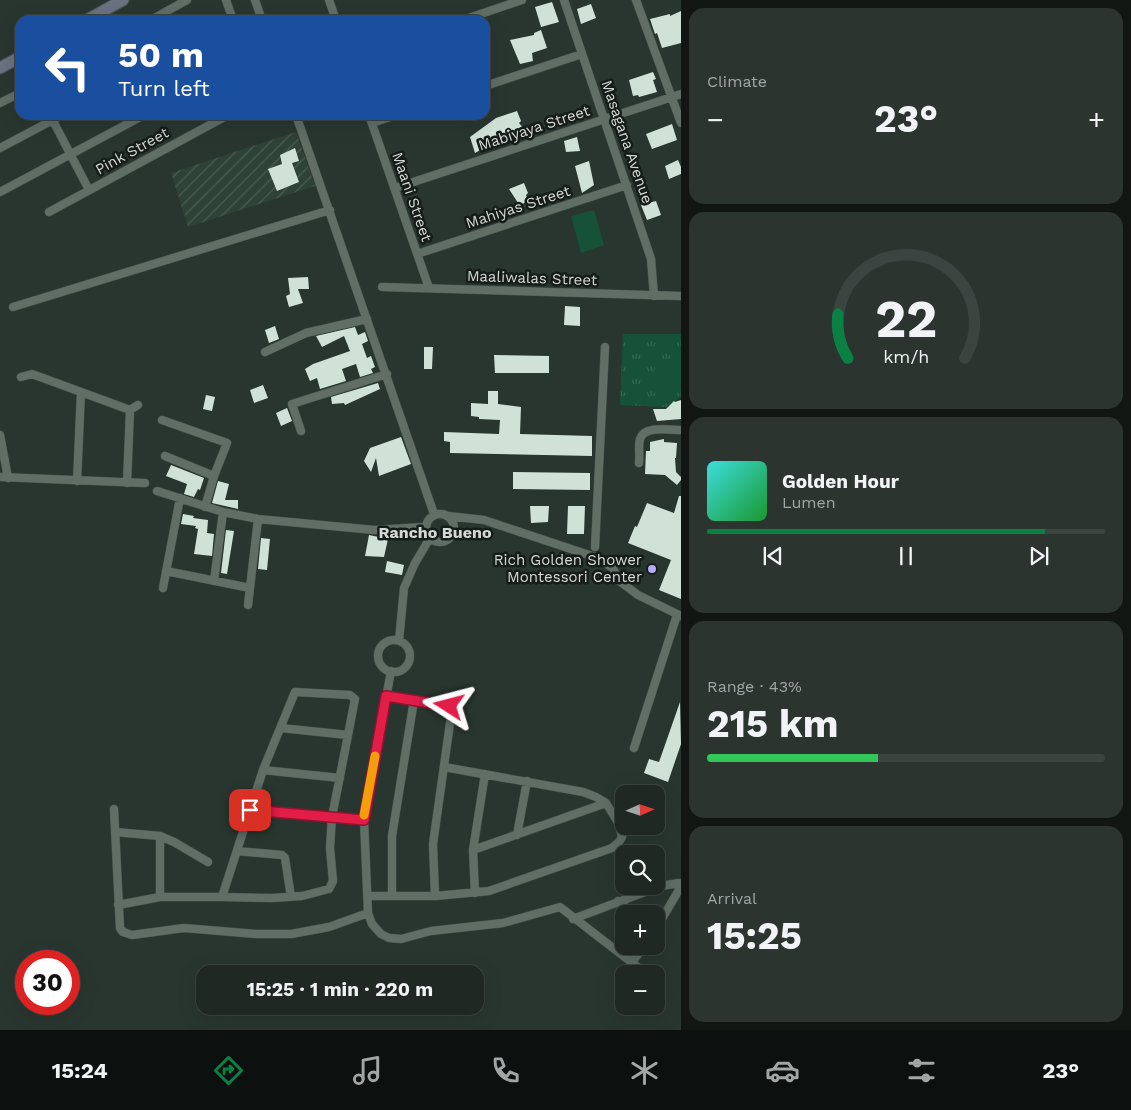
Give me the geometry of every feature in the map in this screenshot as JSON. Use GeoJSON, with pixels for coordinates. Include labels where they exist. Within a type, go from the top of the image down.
{"type":"FeatureCollection","features":[{"type":"Feature","properties":{"kind":"main road"},"geometry":{"type":"LineString","coordinates":[[95,15],[119,1]]}},
{"type":"Feature","properties":{"kind":"main road"},"geometry":{"type":"LineString","coordinates":[[0,68],[15,60]]}},
{"type":"Feature","properties":{"kind":"street"},"geometry":{"type":"LineString","coordinates":[[161,15],[187,0]]}},
{"type":"Feature","properties":{"kind":"street"},"geometry":{"type":"LineString","coordinates":[[226,0],[231,15]]}},
{"type":"Feature","properties":{"kind":"street"},"geometry":{"type":"LineString","coordinates":[[255,0],[260,15]]}},
{"type":"Feature","properties":{"kind":"street"},"geometry":{"type":"LineString","coordinates":[[330,0],[334,15]]}},
{"type":"Feature","properties":{"kind":"street"},"geometry":{"type":"LineString","coordinates":[[478,15],[522,0]]}},
{"type":"Feature","properties":{"kind":"street","name":"Masagana Avenue"},"geometry":{"type":"LineString","coordinates":[[564,0],[652,258],[654,296]]}},
{"type":"Feature","properties":{"kind":"street"},"geometry":{"type":"LineString","coordinates":[[636,0],[681,123]]}},
{"type":"Feature","properties":{"kind":"street"},"geometry":{"type":"LineString","coordinates":[[490,84],[582,54]]}},
{"type":"Feature","properties":{"kind":"street","name":"Mabiyaya Street"},"geometry":{"type":"LineString","coordinates":[[395,188],[681,94]]}},
{"type":"Feature","properties":{"kind":"street"},"geometry":{"type":"LineString","coordinates":[[0,103],[15,96]]}},
{"type":"Feature","properties":{"kind":"street"},"geometry":{"type":"LineString","coordinates":[[0,148],[49,120]]}},
{"type":"Feature","properties":{"kind":"street"},"geometry":{"type":"LineString","coordinates":[[53,120],[89,190]]}},
{"type":"Feature","properties":{"kind":"street"},"geometry":{"type":"LineString","coordinates":[[0,192],[135,120]]}},
{"type":"Feature","properties":{"kind":"street","name":"Pink Street"},"geometry":{"type":"LineString","coordinates":[[48,212],[219,120]]}},
{"type":"Feature","properties":{"kind":"street"},"geometry":{"type":"LineString","coordinates":[[298,120],[434,514]]}},
{"type":"Feature","properties":{"kind":"street","name":"Maani Street"},"geometry":{"type":"LineString","coordinates":[[370,120],[429,288]]}},
{"type":"Feature","properties":{"kind":"street","name":"Mahiyas Street"},"geometry":{"type":"LineString","coordinates":[[417,254],[627,185]]}},
{"type":"Feature","properties":{"kind":"street"},"geometry":{"type":"LineString","coordinates":[[13,307],[330,210]]}},
{"type":"Feature","properties":{"kind":"street","name":"Maaliwalas Street"},"geometry":{"type":"LineString","coordinates":[[382,287],[681,296]]}},
{"type":"Feature","properties":{"kind":"street"},"geometry":{"type":"LineString","coordinates":[[265,352],[306,333],[367,319]]}},
{"type":"Feature","properties":{"kind":"street"},"geometry":{"type":"LineString","coordinates":[[596,547],[605,347]]}},
{"type":"Feature","properties":{"kind":"street"},"geometry":{"type":"LineString","coordinates":[[21,377],[32,374],[130,410],[138,406]]}},
{"type":"Feature","properties":{"kind":"street"},"geometry":{"type":"LineString","coordinates":[[301,430],[292,404],[387,374]]}},
{"type":"Feature","properties":{"kind":"street"},"geometry":{"type":"LineString","coordinates":[[77,481],[81,392]]}},
{"type":"Feature","properties":{"kind":"street"},"geometry":{"type":"LineString","coordinates":[[128,483],[130,410]]}},
{"type":"Feature","properties":{"kind":"street"},"geometry":{"type":"LineString","coordinates":[[162,420],[227,443],[214,476],[205,507]]}},
{"type":"Feature","properties":{"kind":"street"},"geometry":{"type":"LineString","coordinates":[[639,464],[640,438],[644,433],[653,430],[681,430]]}},
{"type":"Feature","properties":{"kind":"street"},"geometry":{"type":"LineString","coordinates":[[0,436],[4,477],[146,483]]}},
{"type":"Feature","properties":{"kind":"street"},"geometry":{"type":"LineString","coordinates":[[164,456],[214,476]]}},
{"type":"Feature","properties":{"kind":"street"},"geometry":{"type":"LineString","coordinates":[[158,490],[205,507],[258,519],[374,530],[425,527]]}},
{"type":"Feature","properties":{"kind":"street"},"geometry":{"type":"LineString","coordinates":[[163,588],[180,498]]}},
{"type":"Feature","properties":{"kind":"street"},"geometry":{"type":"LineString","coordinates":[[214,581],[223,512]]}},
{"type":"Feature","properties":{"kind":"street"},"geometry":{"type":"LineString","coordinates":[[448,516],[454,524],[451,536],[444,542],[430,538],[425,527],[428,519],[434,514],[484,520],[595,557],[613,568],[618,580],[638,595],[679,615],[634,748]]}},
{"type":"Feature","properties":{"kind":"street"},"geometry":{"type":"LineString","coordinates":[[248,605],[258,519]]}},
{"type":"Feature","properties":{"kind":"street"},"geometry":{"type":"LineString","coordinates":[[399,641],[404,588],[409,575],[430,538]]}},
{"type":"Feature","properties":{"kind":"street"},"geometry":{"type":"LineString","coordinates":[[166,572],[250,588]]}},
{"type":"Feature","properties":{"kind":"street"},"geometry":{"type":"LineString","coordinates":[[389,640],[399,641],[407,647],[408,662],[401,670],[391,672],[382,667],[378,659],[379,650],[389,640]]}},
{"type":"Feature","properties":{"kind":"street"},"geometry":{"type":"LineString","coordinates":[[391,672],[364,820],[368,913],[372,924],[381,934],[388,938],[401,939],[431,931],[503,923],[560,907],[573,919],[635,965]]}},
{"type":"Feature","properties":{"kind":"street"},"geometry":{"type":"LineString","coordinates":[[118,905],[160,897],[272,898],[292,897],[329,889],[333,881],[330,848],[332,817],[355,699],[350,695],[295,692],[263,770],[222,897]]}},
{"type":"Feature","properties":{"kind":"street"},"geometry":{"type":"LineString","coordinates":[[386,696],[452,708],[432,844],[435,896]]}},
{"type":"Feature","properties":{"kind":"street"},"geometry":{"type":"LineString","coordinates":[[392,896],[392,836],[414,700]]}},
{"type":"Feature","properties":{"kind":"street"},"geometry":{"type":"LineString","coordinates":[[281,728],[348,735]]}},
{"type":"Feature","properties":{"kind":"street"},"geometry":{"type":"LineString","coordinates":[[368,896],[435,896],[490,891],[612,848],[622,837],[619,824],[606,803],[583,792],[444,767]]}},
{"type":"Feature","properties":{"kind":"street"},"geometry":{"type":"LineString","coordinates":[[263,770],[340,778]]}},
{"type":"Feature","properties":{"kind":"street"},"geometry":{"type":"LineString","coordinates":[[475,893],[473,850],[485,774]]}},
{"type":"Feature","properties":{"kind":"street"},"geometry":{"type":"LineString","coordinates":[[517,835],[527,781]]}},
{"type":"Feature","properties":{"kind":"street"},"geometry":{"type":"LineString","coordinates":[[473,850],[606,803]]}},
{"type":"Feature","properties":{"kind":"street"},"geometry":{"type":"LineString","coordinates":[[114,809],[118,905],[120,928],[123,932],[132,934],[184,928],[256,934],[291,934],[329,927],[368,913]]}},
{"type":"Feature","properties":{"kind":"street"},"geometry":{"type":"LineString","coordinates":[[250,810],[364,820]]}},
{"type":"Feature","properties":{"kind":"street"},"geometry":{"type":"LineString","coordinates":[[115,832],[160,836],[208,862]]}},
{"type":"Feature","properties":{"kind":"street"},"geometry":{"type":"LineString","coordinates":[[160,836],[160,897]]}},
{"type":"Feature","properties":{"kind":"street"},"geometry":{"type":"LineString","coordinates":[[238,850],[285,858],[292,897]]}},
{"type":"Feature","properties":{"kind":"street"},"geometry":{"type":"LineString","coordinates":[[573,919],[618,901],[662,886],[678,883],[680,888],[665,914]]}},
{"type":"Feature","properties":{"kind":"street"},"geometry":{"type":"LineString","coordinates":[[618,901],[623,905]]}},
{"type":"Feature","properties":{"kind":"street"},"geometry":{"type":"LineString","coordinates":[[632,963],[638,955]]}},
{"type":"Feature","properties":{"kind":"shaded area"},"geometry":{"type":"Polygon","coordinates":[[[296,132],[315,186],[188,227],[171,173],[296,132]]]}},
{"type":"Feature","properties":{"kind":"green space"},"geometry":{"type":"Polygon","coordinates":[[[594,210],[604,245],[581,253],[571,216],[594,210]]]}},
{"type":"Feature","properties":{"kind":"green space"},"geometry":{"type":"Polygon","coordinates":[[[623,334],[681,334],[681,397],[666,407],[620,405],[623,334]]]}},
{"type":"Feature","properties":{"kind":"green space"},"geometry":{"type":"Polygon","coordinates":[[[681,355],[681,383],[665,391],[654,369],[681,355]]]}},
{"type":"Feature","properties":{"kind":"building"},"geometry":{"type":"Polygon","coordinates":[[[552,2],[559,22],[541,27],[535,7],[552,2]]]}},
{"type":"Feature","properties":{"kind":"building"},"geometry":{"type":"Polygon","coordinates":[[[591,4],[596,18],[581,24],[577,9],[591,4]]]}},
{"type":"Feature","properties":{"kind":"building"},"geometry":{"type":"Polygon","coordinates":[[[681,11],[681,43],[662,48],[650,19],[670,14],[670,16],[681,11]]]}},
{"type":"Feature","properties":{"kind":"building"},"geometry":{"type":"Polygon","coordinates":[[[541,30],[547,48],[532,53],[533,61],[520,64],[510,40],[534,35],[534,33],[541,30]]]}},
{"type":"Feature","properties":{"kind":"building"},"geometry":{"type":"Polygon","coordinates":[[[653,72],[656,79],[653,80],[657,92],[639,97],[638,95],[633,96],[629,80],[653,72]]]}},
{"type":"Feature","properties":{"kind":"building"},"geometry":{"type":"Polygon","coordinates":[[[517,111],[521,121],[519,123],[529,135],[513,140],[511,135],[475,153],[470,137],[496,118],[517,111]]]}},
{"type":"Feature","properties":{"kind":"building"},"geometry":{"type":"Polygon","coordinates":[[[672,124],[677,140],[652,149],[646,134],[672,124]]]}},
{"type":"Feature","properties":{"kind":"building"},"geometry":{"type":"Polygon","coordinates":[[[577,137],[580,151],[566,152],[564,141],[577,137]]]}},
{"type":"Feature","properties":{"kind":"building"},"geometry":{"type":"Polygon","coordinates":[[[295,148],[299,161],[292,163],[299,182],[277,191],[268,169],[282,164],[280,155],[295,148]]]}},
{"type":"Feature","properties":{"kind":"building"},"geometry":{"type":"Polygon","coordinates":[[[678,160],[681,174],[669,179],[665,166],[678,160]]]}},
{"type":"Feature","properties":{"kind":"building"},"geometry":{"type":"Polygon","coordinates":[[[589,161],[594,185],[582,193],[575,166],[589,161]]]}},
{"type":"Feature","properties":{"kind":"building"},"geometry":{"type":"Polygon","coordinates":[[[524,183],[528,193],[526,195],[528,200],[520,206],[509,189],[524,183]]]}},
{"type":"Feature","properties":{"kind":"building"},"geometry":{"type":"Polygon","coordinates":[[[656,201],[661,215],[647,220],[641,205],[656,201]]]}},
{"type":"Feature","properties":{"kind":"building"},"geometry":{"type":"Polygon","coordinates":[[[308,277],[309,289],[298,289],[303,303],[289,307],[286,296],[290,294],[288,278],[308,277]]]}},
{"type":"Feature","properties":{"kind":"building"},"geometry":{"type":"Polygon","coordinates":[[[565,306],[580,307],[580,326],[564,325],[565,306]]]}},
{"type":"Feature","properties":{"kind":"building"},"geometry":{"type":"Polygon","coordinates":[[[275,326],[279,339],[269,343],[265,330],[275,326]]]}},
{"type":"Feature","properties":{"kind":"building"},"geometry":{"type":"Polygon","coordinates":[[[355,327],[358,335],[365,332],[368,341],[362,344],[367,358],[371,356],[375,367],[371,369],[373,373],[360,377],[356,364],[342,369],[346,381],[320,389],[317,378],[310,381],[305,369],[313,364],[350,351],[344,336],[322,347],[316,336],[355,327]]]}},
{"type":"Feature","properties":{"kind":"building"},"geometry":{"type":"Polygon","coordinates":[[[424,347],[433,347],[432,369],[424,369],[424,347]]]}},
{"type":"Feature","properties":{"kind":"building"},"geometry":{"type":"Polygon","coordinates":[[[494,355],[549,356],[549,373],[495,373],[494,355]]]}},
{"type":"Feature","properties":{"kind":"building"},"geometry":{"type":"Polygon","coordinates":[[[378,383],[380,389],[345,405],[344,403],[332,404],[331,397],[378,383]]]}},
{"type":"Feature","properties":{"kind":"building"},"geometry":{"type":"Polygon","coordinates":[[[263,385],[268,398],[254,403],[250,390],[263,385]]]}},
{"type":"Feature","properties":{"kind":"building"},"geometry":{"type":"Polygon","coordinates":[[[488,391],[498,391],[498,404],[521,407],[520,434],[592,436],[592,456],[450,453],[450,442],[444,441],[444,432],[499,434],[500,420],[479,419],[479,417],[471,416],[471,403],[488,404],[488,391]]]}},
{"type":"Feature","properties":{"kind":"building"},"geometry":{"type":"Polygon","coordinates":[[[206,395],[215,397],[212,411],[203,409],[206,395]]]}},
{"type":"Feature","properties":{"kind":"building"},"geometry":{"type":"Polygon","coordinates":[[[681,400],[681,419],[657,421],[653,409],[666,409],[674,401],[681,400]]]}},
{"type":"Feature","properties":{"kind":"building"},"geometry":{"type":"Polygon","coordinates":[[[287,408],[292,421],[281,426],[276,413],[287,408]]]}},
{"type":"Feature","properties":{"kind":"building"},"geometry":{"type":"Polygon","coordinates":[[[401,437],[411,464],[379,476],[376,458],[371,472],[364,461],[370,448],[401,437]]]}},
{"type":"Feature","properties":{"kind":"building"},"geometry":{"type":"Polygon","coordinates":[[[664,439],[664,442],[677,443],[676,472],[681,477],[681,480],[677,485],[665,475],[645,474],[646,451],[650,451],[650,442],[664,439]]]}},
{"type":"Feature","properties":{"kind":"building"},"geometry":{"type":"Polygon","coordinates":[[[171,465],[204,478],[200,490],[198,489],[194,497],[184,494],[187,484],[166,476],[171,465]]]}},
{"type":"Feature","properties":{"kind":"building"},"geometry":{"type":"Polygon","coordinates":[[[513,472],[590,473],[590,490],[513,489],[513,472]]]}},
{"type":"Feature","properties":{"kind":"building"},"geometry":{"type":"Polygon","coordinates":[[[218,481],[229,484],[225,500],[238,500],[238,509],[212,503],[218,481]]]}},
{"type":"Feature","properties":{"kind":"building"},"geometry":{"type":"Polygon","coordinates":[[[679,496],[681,496],[681,599],[659,590],[671,560],[628,543],[647,503],[674,513],[679,496]]]}},
{"type":"Feature","properties":{"kind":"building"},"geometry":{"type":"Polygon","coordinates":[[[530,506],[549,506],[548,522],[531,523],[530,506]]]}},
{"type":"Feature","properties":{"kind":"building"},"geometry":{"type":"Polygon","coordinates":[[[568,506],[585,506],[584,534],[567,534],[568,506]]]}},
{"type":"Feature","properties":{"kind":"building"},"geometry":{"type":"Polygon","coordinates":[[[183,514],[194,516],[193,518],[208,520],[207,533],[214,534],[212,556],[194,554],[198,529],[195,528],[196,526],[181,524],[183,514]]]}},
{"type":"Feature","properties":{"kind":"building"},"geometry":{"type":"Polygon","coordinates":[[[226,530],[234,531],[227,574],[221,573],[226,530]]]}},
{"type":"Feature","properties":{"kind":"building"},"geometry":{"type":"Polygon","coordinates":[[[369,535],[388,539],[384,557],[365,556],[369,535]]]}},
{"type":"Feature","properties":{"kind":"building"},"geometry":{"type":"Polygon","coordinates":[[[261,538],[270,539],[267,570],[258,569],[261,538]]]}},
{"type":"Feature","properties":{"kind":"building"},"geometry":{"type":"Polygon","coordinates":[[[387,561],[404,565],[402,575],[385,572],[387,561]]]}},
{"type":"Feature","properties":{"kind":"building"},"geometry":{"type":"Polygon","coordinates":[[[680,702],[681,744],[668,782],[644,773],[649,759],[659,762],[680,702]]]}},
{"type":"Feature","properties":{"kind":"slow traffic"},"geometry":{"type":"LineString","coordinates":[[364,815],[375,756]]}},
{"type":"Feature","properties":{"kind":"place","name":"Rich Golden Shower Montessori Center"},"geometry":{"type":"Point","coordinates":[652,569]}},
{"type":"Feature","properties":{"kind":"district","name":"Rancho Bueno"},"geometry":{"type":"Point","coordinates":[435,532]}},
{"type":"Feature","properties":{"kind":"route"},"geometry":{"type":"LineString","coordinates":[[250,810],[364,820],[386,696],[449,706]]}}]}
